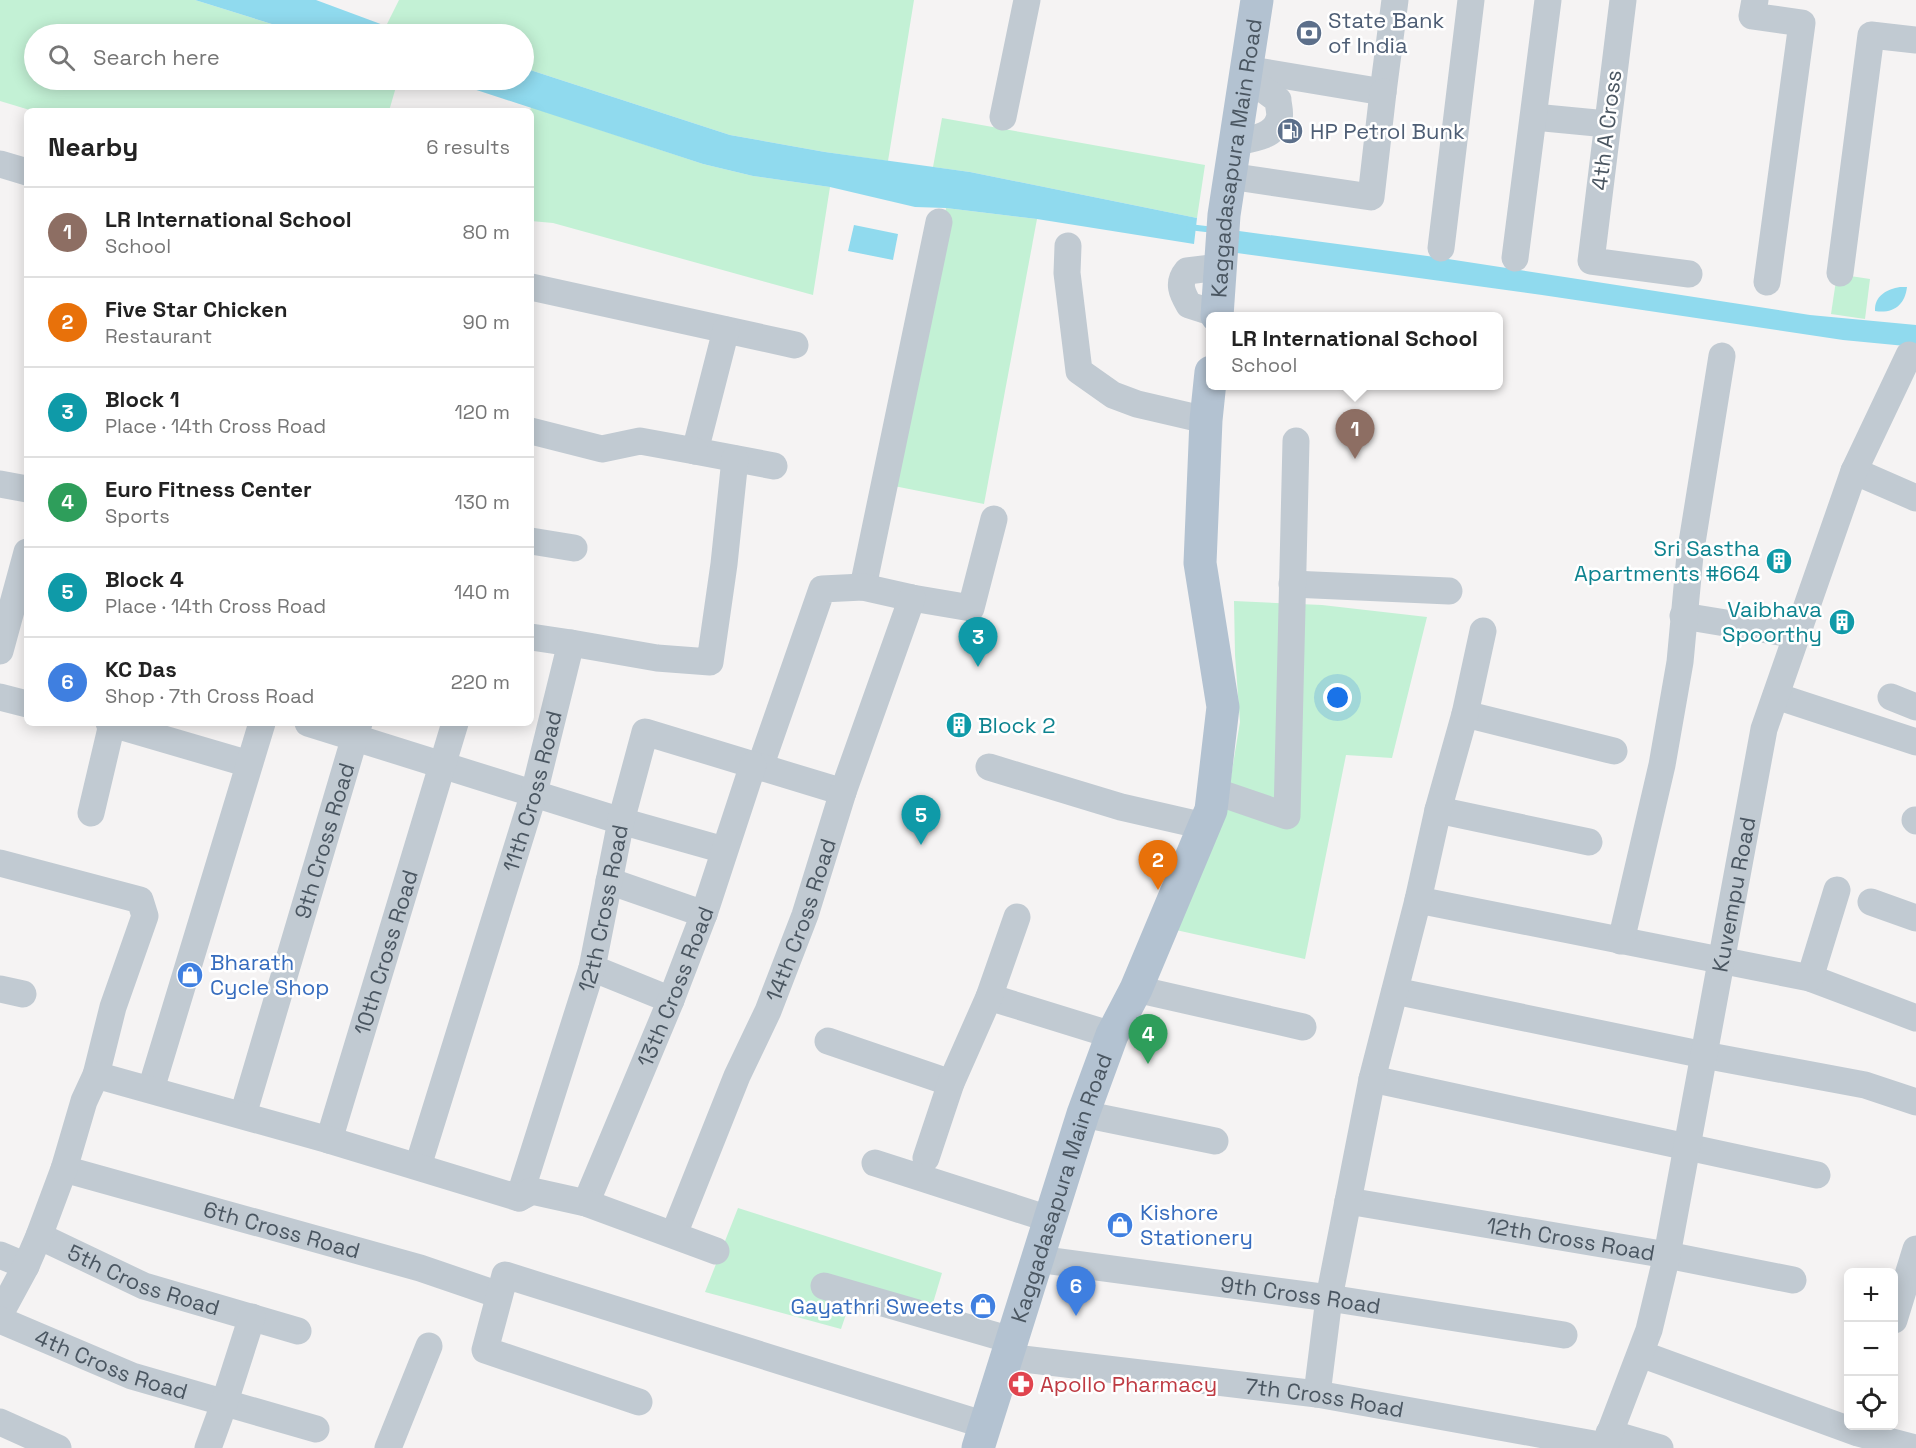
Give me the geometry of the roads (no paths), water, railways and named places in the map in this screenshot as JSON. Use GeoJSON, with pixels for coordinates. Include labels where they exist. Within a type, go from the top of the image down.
{"type":"FeatureCollection","features":[{"type":"Feature","properties":{"kind":"main road","name":"Kaggadasapura Main Road"},"geometry":{"type":"LineString","coordinates":[[1217,312],[1224,214],[1257,0]]}},
{"type":"Feature","properties":{"kind":"main road","name":"Kaggadasapura Main Road"},"geometry":{"type":"LineString","coordinates":[[982,1437],[1083,1114],[1112,1035],[1136,989],[1211,810],[1223,707],[1200,563],[1209,390]]}},
{"type":"Feature","properties":{"kind":"street"},"geometry":{"type":"LineString","coordinates":[[1003,117],[1027,0]]}},
{"type":"Feature","properties":{"kind":"street"},"geometry":{"type":"LineString","coordinates":[[1229,176],[1371,197],[1395,0]]}},
{"type":"Feature","properties":{"kind":"street"},"geometry":{"type":"LineString","coordinates":[[1441,248],[1471,0]]}},
{"type":"Feature","properties":{"kind":"street"},"geometry":{"type":"LineString","coordinates":[[1515,258],[1548,0]]}},
{"type":"Feature","properties":{"kind":"street","name":"4th A Cross"},"geometry":{"type":"LineString","coordinates":[[1623,0],[1591,261],[1689,274]]}},
{"type":"Feature","properties":{"kind":"street"},"geometry":{"type":"LineString","coordinates":[[1755,0],[1752,16],[1802,23],[1767,282]]}},
{"type":"Feature","properties":{"kind":"street"},"geometry":{"type":"LineString","coordinates":[[1840,273],[1871,34],[1916,40]]}},
{"type":"Feature","properties":{"kind":"street"},"geometry":{"type":"LineString","coordinates":[[1244,75],[1383,93]]}},
{"type":"Feature","properties":{"kind":"street"},"geometry":{"type":"LineString","coordinates":[[1534,117],[1607,123]]}},
{"type":"Feature","properties":{"kind":"street"},"geometry":{"type":"LineString","coordinates":[[0,165],[24,171]]}},
{"type":"Feature","properties":{"kind":"street"},"geometry":{"type":"LineString","coordinates":[[939,222],[862,586],[910,603],[971,608],[994,519]]}},
{"type":"Feature","properties":{"kind":"street"},"geometry":{"type":"LineString","coordinates":[[1068,246],[1067,273],[1079,371],[1113,395],[1137,404],[1206,420]]}},
{"type":"Feature","properties":{"kind":"street"},"geometry":{"type":"LineString","coordinates":[[534,289],[795,345]]}},
{"type":"Feature","properties":{"kind":"street"},"geometry":{"type":"LineString","coordinates":[[695,450],[726,330]]}},
{"type":"Feature","properties":{"kind":"street","name":"Kuvempu Road"},"geometry":{"type":"LineString","coordinates":[[1606,1442],[1649,1330],[1667,1255],[1764,729],[1854,471],[1909,355]]}},
{"type":"Feature","properties":{"kind":"street"},"geometry":{"type":"LineString","coordinates":[[1621,941],[1664,758],[1680,662],[1689,555],[1722,356]]}},
{"type":"Feature","properties":{"kind":"street"},"geometry":{"type":"LineString","coordinates":[[534,431],[602,450],[640,441],[774,466]]}},
{"type":"Feature","properties":{"kind":"street"},"geometry":{"type":"LineString","coordinates":[[1214,791],[1287,816],[1296,441]]}},
{"type":"Feature","properties":{"kind":"street"},"geometry":{"type":"LineString","coordinates":[[534,637],[657,658],[710,662],[724,564],[735,459]]}},
{"type":"Feature","properties":{"kind":"street"},"geometry":{"type":"LineString","coordinates":[[1854,471],[1913,488]]}},
{"type":"Feature","properties":{"kind":"street"},"geometry":{"type":"LineString","coordinates":[[0,484],[24,488]]}},
{"type":"Feature","properties":{"kind":"street"},"geometry":{"type":"LineString","coordinates":[[534,541],[574,548]]}},
{"type":"Feature","properties":{"kind":"street"},"geometry":{"type":"LineString","coordinates":[[0,651],[24,563]]}},
{"type":"Feature","properties":{"kind":"street"},"geometry":{"type":"LineString","coordinates":[[1292,584],[1449,591]]}},
{"type":"Feature","properties":{"kind":"street","name":"13th Cross Road"},"geometry":{"type":"LineString","coordinates":[[586,1203],[671,1000],[704,914],[724,850],[822,589],[862,586]]}},
{"type":"Feature","properties":{"kind":"street","name":"14th Cross Road"},"geometry":{"type":"LineString","coordinates":[[674,1234],[737,1076],[768,1011],[805,915],[843,792],[910,603]]}},
{"type":"Feature","properties":{"kind":"street"},"geometry":{"type":"LineString","coordinates":[[1683,616],[1798,635]]}},
{"type":"Feature","properties":{"kind":"street"},"geometry":{"type":"LineString","coordinates":[[1317,1394],[1329,1298],[1372,1079],[1418,900],[1438,810],[1465,714],[1483,631]]}},
{"type":"Feature","properties":{"kind":"street","name":"11th Cross Road"},"geometry":{"type":"LineString","coordinates":[[418,1166],[534,793],[571,643]]}},
{"type":"Feature","properties":{"kind":"street"},"geometry":{"type":"LineString","coordinates":[[1776,696],[1916,742]]}},
{"type":"Feature","properties":{"kind":"street"},"geometry":{"type":"LineString","coordinates":[[1891,697],[1916,707]]}},
{"type":"Feature","properties":{"kind":"street"},"geometry":{"type":"LineString","coordinates":[[0,698],[24,703]]}},
{"type":"Feature","properties":{"kind":"street"},"geometry":{"type":"LineString","coordinates":[[1465,714],[1614,751]]}},
{"type":"Feature","properties":{"kind":"street"},"geometry":{"type":"LineString","coordinates":[[91,813],[110,726]]}},
{"type":"Feature","properties":{"kind":"street"},"geometry":{"type":"LineString","coordinates":[[121,726],[249,764]]}},
{"type":"Feature","properties":{"kind":"street"},"geometry":{"type":"LineString","coordinates":[[151,1089],[261,726]]}},
{"type":"Feature","properties":{"kind":"street"},"geometry":{"type":"LineString","coordinates":[[329,726],[357,730],[442,765],[621,821],[724,850]]}},
{"type":"Feature","properties":{"kind":"street","name":"10th Cross Road"},"geometry":{"type":"LineString","coordinates":[[329,1140],[454,726]]}},
{"type":"Feature","properties":{"kind":"street","name":"9th Cross Road"},"geometry":{"type":"LineString","coordinates":[[243,1115],[357,730]]}},
{"type":"Feature","properties":{"kind":"street","name":"12th Cross Road"},"geometry":{"type":"LineString","coordinates":[[519,1198],[592,968],[621,821],[645,732],[756,766]]}},
{"type":"Feature","properties":{"kind":"street"},"geometry":{"type":"LineString","coordinates":[[756,766],[843,792]]}},
{"type":"Feature","properties":{"kind":"street"},"geometry":{"type":"LineString","coordinates":[[989,767],[1121,807],[1204,826]]}},
{"type":"Feature","properties":{"kind":"street"},"geometry":{"type":"LineString","coordinates":[[1438,810],[1589,842]]}},
{"type":"Feature","properties":{"kind":"street"},"geometry":{"type":"LineString","coordinates":[[0,863],[140,900],[145,916],[114,1007],[96,1075],[84,1101],[64,1169],[26,1266],[0,1314]]}},
{"type":"Feature","properties":{"kind":"street"},"geometry":{"type":"LineString","coordinates":[[609,881],[704,914]]}},
{"type":"Feature","properties":{"kind":"street"},"geometry":{"type":"LineString","coordinates":[[1810,978],[1837,890]]}},
{"type":"Feature","properties":{"kind":"street"},"geometry":{"type":"LineString","coordinates":[[1418,900],[1810,978],[1916,1018]]}},
{"type":"Feature","properties":{"kind":"street"},"geometry":{"type":"LineString","coordinates":[[1871,902],[1916,918]]}},
{"type":"Feature","properties":{"kind":"street"},"geometry":{"type":"LineString","coordinates":[[926,1158],[951,1083],[989,997],[1017,917]]}},
{"type":"Feature","properties":{"kind":"street"},"geometry":{"type":"LineString","coordinates":[[592,968],[671,1000]]}},
{"type":"Feature","properties":{"kind":"street"},"geometry":{"type":"LineString","coordinates":[[1136,989],[1303,1027]]}},
{"type":"Feature","properties":{"kind":"street"},"geometry":{"type":"LineString","coordinates":[[1395,991],[1704,1055],[1865,1085],[1916,1102]]}},
{"type":"Feature","properties":{"kind":"street"},"geometry":{"type":"LineString","coordinates":[[989,997],[1112,1035]]}},
{"type":"Feature","properties":{"kind":"street"},"geometry":{"type":"LineString","coordinates":[[828,1041],[951,1083]]}},
{"type":"Feature","properties":{"kind":"street"},"geometry":{"type":"LineString","coordinates":[[96,1075],[329,1140],[519,1198],[532,1191],[586,1203],[716,1251]]}},
{"type":"Feature","properties":{"kind":"street"},"geometry":{"type":"LineString","coordinates":[[1372,1079],[1817,1175]]}},
{"type":"Feature","properties":{"kind":"street"},"geometry":{"type":"LineString","coordinates":[[1083,1114],[1215,1141]]}},
{"type":"Feature","properties":{"kind":"street"},"geometry":{"type":"LineString","coordinates":[[875,1163],[1049,1220]]}},
{"type":"Feature","properties":{"kind":"street","name":"6th Cross Road"},"geometry":{"type":"LineString","coordinates":[[64,1169],[420,1268],[499,1295]]}},
{"type":"Feature","properties":{"kind":"street","name":"12th Cross Road"},"geometry":{"type":"LineString","coordinates":[[1348,1201],[1667,1255],[1793,1280]]}},
{"type":"Feature","properties":{"kind":"street","name":"5th Cross Road"},"geometry":{"type":"LineString","coordinates":[[39,1236],[144,1286],[298,1331]]}},
{"type":"Feature","properties":{"kind":"street"},"geometry":{"type":"LineString","coordinates":[[1898,1305],[1916,1249]]}},
{"type":"Feature","properties":{"kind":"street"},"geometry":{"type":"LineString","coordinates":[[0,1255],[26,1266]]}},
{"type":"Feature","properties":{"kind":"street","name":"9th Cross Road"},"geometry":{"type":"LineString","coordinates":[[1037,1259],[1329,1298],[1564,1335]]}},
{"type":"Feature","properties":{"kind":"street"},"geometry":{"type":"LineString","coordinates":[[639,1402],[485,1350],[505,1275],[982,1437]]}},
{"type":"Feature","properties":{"kind":"street","name":"7th Cross Road"},"geometry":{"type":"LineString","coordinates":[[824,1286],[1009,1349],[1317,1394],[1606,1442],[1660,1448]]}},
{"type":"Feature","properties":{"kind":"street"},"geometry":{"type":"LineString","coordinates":[[208,1448],[252,1317]]}},
{"type":"Feature","properties":{"kind":"street","name":"4th Cross Road"},"geometry":{"type":"LineString","coordinates":[[0,1320],[132,1376],[316,1429]]}},
{"type":"Feature","properties":{"kind":"street"},"geometry":{"type":"LineString","coordinates":[[388,1448],[429,1346]]}},
{"type":"Feature","properties":{"kind":"street"},"geometry":{"type":"LineString","coordinates":[[1641,1354],[1857,1435],[1915,1448]]}},
{"type":"Feature","properties":{"kind":"street"},"geometry":{"type":"LineString","coordinates":[[0,1422],[58,1448]]}},
{"type":"Feature","properties":{"kind":"water"},"geometry":{"type":"Polygon","coordinates":[[[195,0],[316,0],[381,24],[272,24],[195,0]]]}},
{"type":"Feature","properties":{"kind":"water"},"geometry":{"type":"Polygon","coordinates":[[[534,71],[730,135],[825,152],[970,172],[1197,218],[1194,244],[1037,219],[946,208],[915,207],[830,187],[753,176],[703,164],[477,90],[534,90],[534,71]]]}},
{"type":"Feature","properties":{"kind":"water"},"geometry":{"type":"Polygon","coordinates":[[[854,225],[898,234],[893,260],[848,251],[854,225]]]}},
{"type":"Feature","properties":{"kind":"water"},"geometry":{"type":"Polygon","coordinates":[[[1239,231],[1435,257],[1810,315],[1916,325],[1916,347],[1843,340],[1237,253],[1239,231]]]}},
{"type":"Feature","properties":{"kind":"water"},"geometry":{"type":"Polygon","coordinates":[[[1900,287],[1907,287],[1904,299],[1897,307],[1887,311],[1875,311],[1877,301],[1882,294],[1900,287]]]}},
{"type":"Feature","properties":{"kind":"waterway"},"geometry":{"type":"LineString","coordinates":[[1189,227],[1214,230]]}},
{"type":"Feature","properties":{"kind":"place","name":"State Bank of India"},"geometry":{"type":"Point","coordinates":[1309,33]}},
{"type":"Feature","properties":{"kind":"place","name":"HP Petrol Bunk"},"geometry":{"type":"Point","coordinates":[1290,131]}},
{"type":"Feature","properties":{"kind":"place","name":"LR International School"},"geometry":{"type":"Point","coordinates":[1355,459]}},
{"type":"Feature","properties":{"kind":"place","name":"Sri Sastha Apartments #664"},"geometry":{"type":"Point","coordinates":[1779,561]}},
{"type":"Feature","properties":{"kind":"place","name":"Vaibhava Spoorthy"},"geometry":{"type":"Point","coordinates":[1842,622]}},
{"type":"Feature","properties":{"kind":"place","name":"Block 1"},"geometry":{"type":"Point","coordinates":[978,667]}},
{"type":"Feature","properties":{"kind":"place","name":"Block 2"},"geometry":{"type":"Point","coordinates":[959,725]}},
{"type":"Feature","properties":{"kind":"place","name":"Block 4"},"geometry":{"type":"Point","coordinates":[921,845]}},
{"type":"Feature","properties":{"kind":"place","name":"Five Star Chicken"},"geometry":{"type":"Point","coordinates":[1158,890]}},
{"type":"Feature","properties":{"kind":"place","name":"Bharath Cycle Shop"},"geometry":{"type":"Point","coordinates":[190,975]}},
{"type":"Feature","properties":{"kind":"place","name":"Euro Fitness Center"},"geometry":{"type":"Point","coordinates":[1148,1064]}},
{"type":"Feature","properties":{"kind":"place","name":"Kishore Stationery"},"geometry":{"type":"Point","coordinates":[1120,1225]}},
{"type":"Feature","properties":{"kind":"place","name":"Gayathri Sweets"},"geometry":{"type":"Point","coordinates":[983,1306]}},
{"type":"Feature","properties":{"kind":"place","name":"KC Das"},"geometry":{"type":"Point","coordinates":[1076,1316]}},
{"type":"Feature","properties":{"kind":"place","name":"Apollo Pharmacy"},"geometry":{"type":"Point","coordinates":[1021,1384]}}]}
